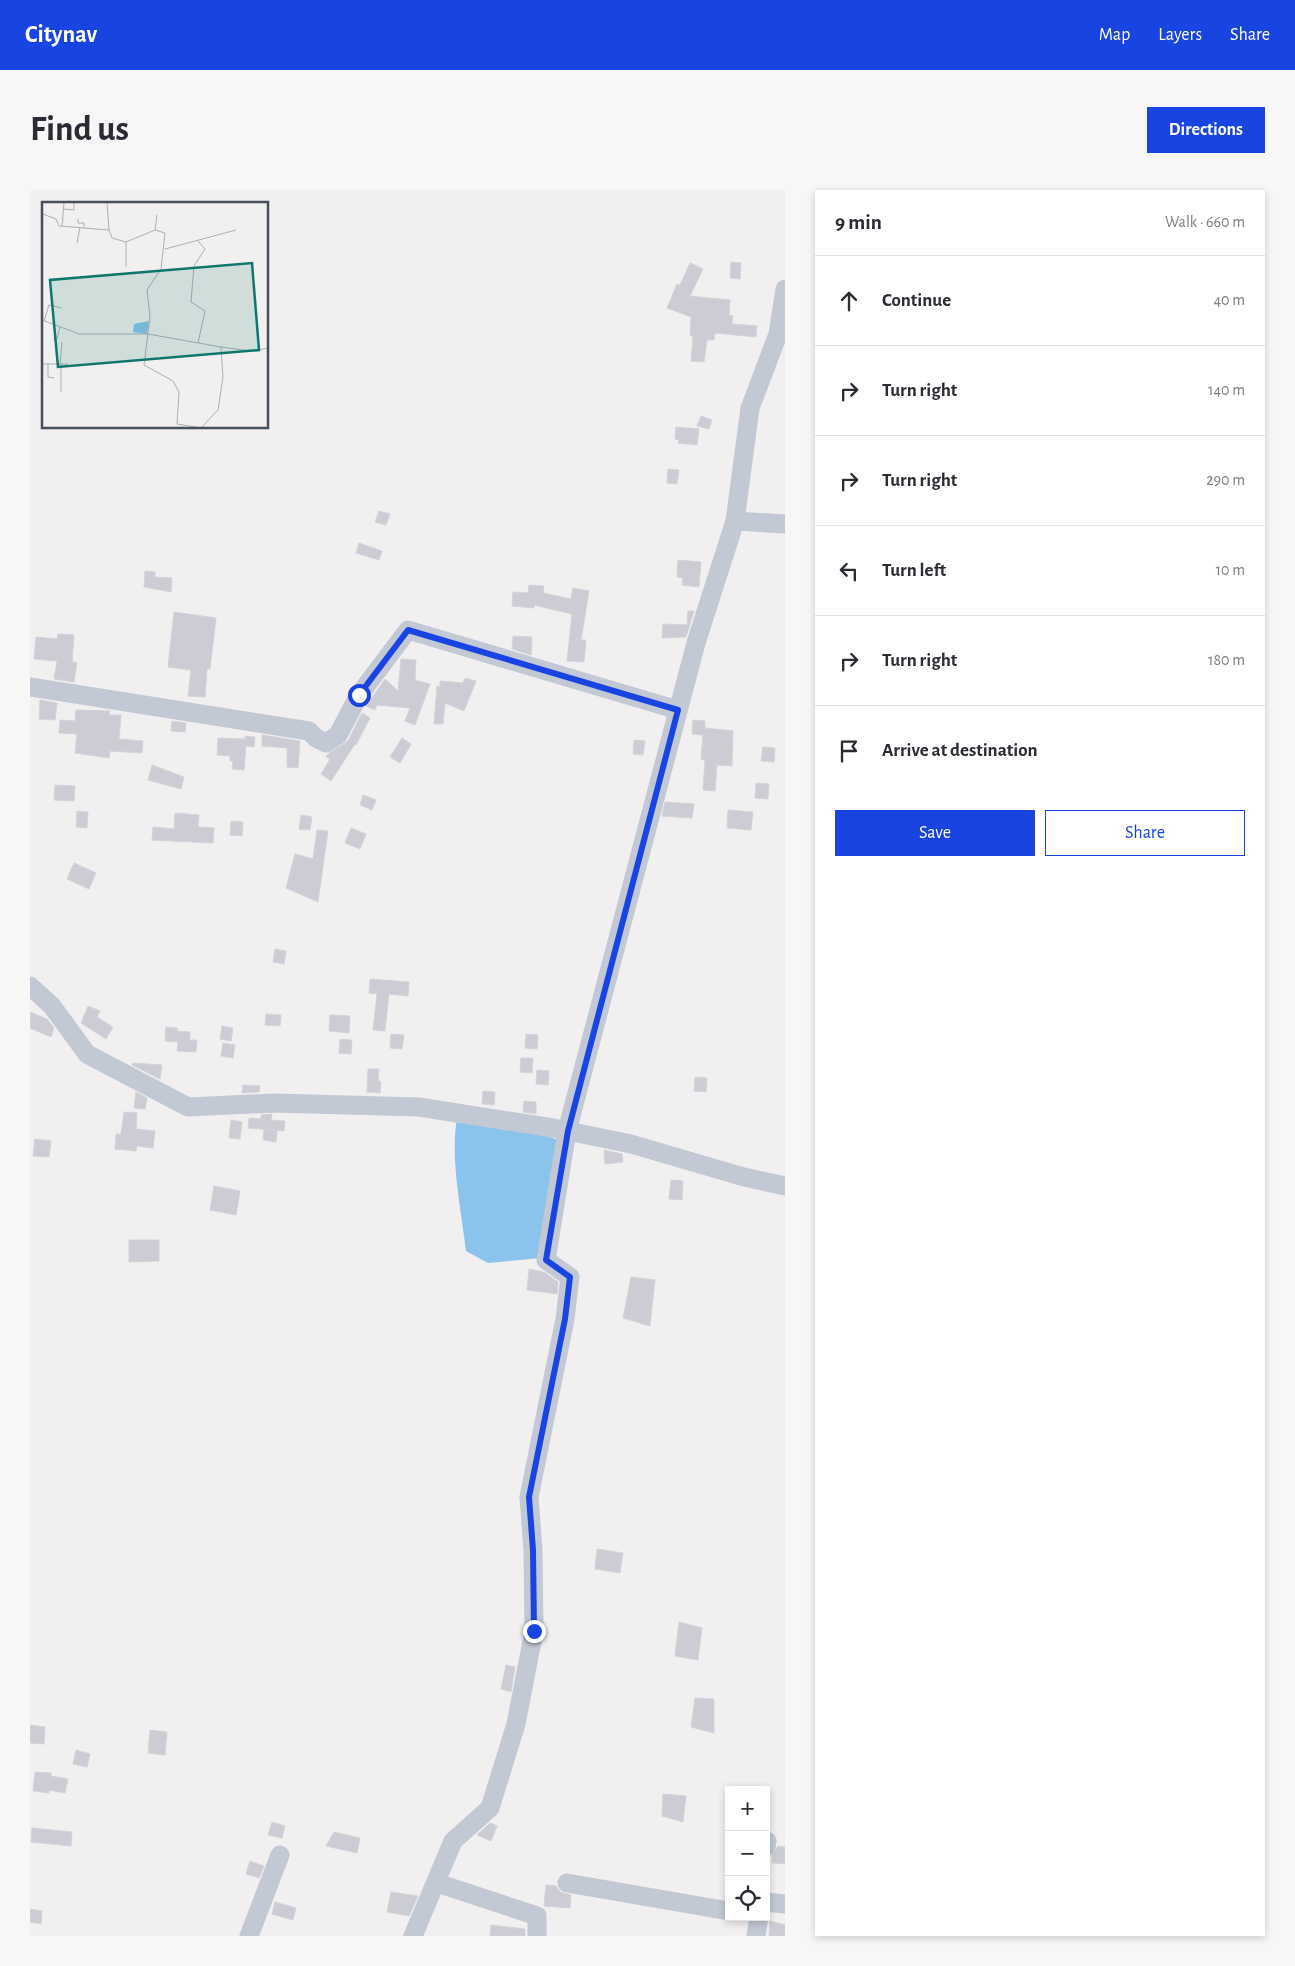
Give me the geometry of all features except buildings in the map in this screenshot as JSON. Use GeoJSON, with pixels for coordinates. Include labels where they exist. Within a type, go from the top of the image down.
{"type":"FeatureCollection","features":[{"type":"Feature","properties":{"kind":"street"},"geometry":{"type":"LineString","coordinates":[[413,1936],[437,1883],[453,1841],[490,1808],[516,1724],[534,1631],[533,1550],[529,1497],[565,1319],[570,1277],[546,1260],[568,1131],[696,643],[735,521],[750,408],[778,334],[785,288]]}},
{"type":"Feature","properties":{"kind":"street"},"geometry":{"type":"LineString","coordinates":[[735,521],[785,524]]}},
{"type":"Feature","properties":{"kind":"street"},"geometry":{"type":"LineString","coordinates":[[30,687],[309,731],[316,738],[326,743],[338,736],[359,695],[408,630],[678,710]]}},
{"type":"Feature","properties":{"kind":"street"},"geometry":{"type":"LineString","coordinates":[[30,986],[52,1006],[87,1054],[188,1107],[274,1103],[420,1108],[568,1131],[630,1144],[744,1177],[785,1186]]}},
{"type":"Feature","properties":{"kind":"street"},"geometry":{"type":"LineString","coordinates":[[249,1936],[280,1855]]}},
{"type":"Feature","properties":{"kind":"street"},"geometry":{"type":"LineString","coordinates":[[437,1883],[537,1916],[537,1936]]}},
{"type":"Feature","properties":{"kind":"street"},"geometry":{"type":"LineString","coordinates":[[568,1883],[725,1910]]}},
{"type":"Feature","properties":{"kind":"street"},"geometry":{"type":"LineString","coordinates":[[770,1902],[785,1904]]}},
{"type":"Feature","properties":{"kind":"street"},"geometry":{"type":"LineString","coordinates":[[756,1936],[758,1921]]}},
{"type":"Feature","properties":{"kind":"water"},"geometry":{"type":"Polygon","coordinates":[[[457,1118],[532,1131],[561,1141],[541,1258],[488,1263],[466,1251],[455,1167],[457,1118]]]}},
{"type":"Feature","properties":{"kind":"route"},"geometry":{"type":"LineString","coordinates":[[359,695],[408,630],[678,710],[568,1131],[546,1260],[570,1277],[565,1319],[529,1497],[533,1550],[534,1631]]}}]}
